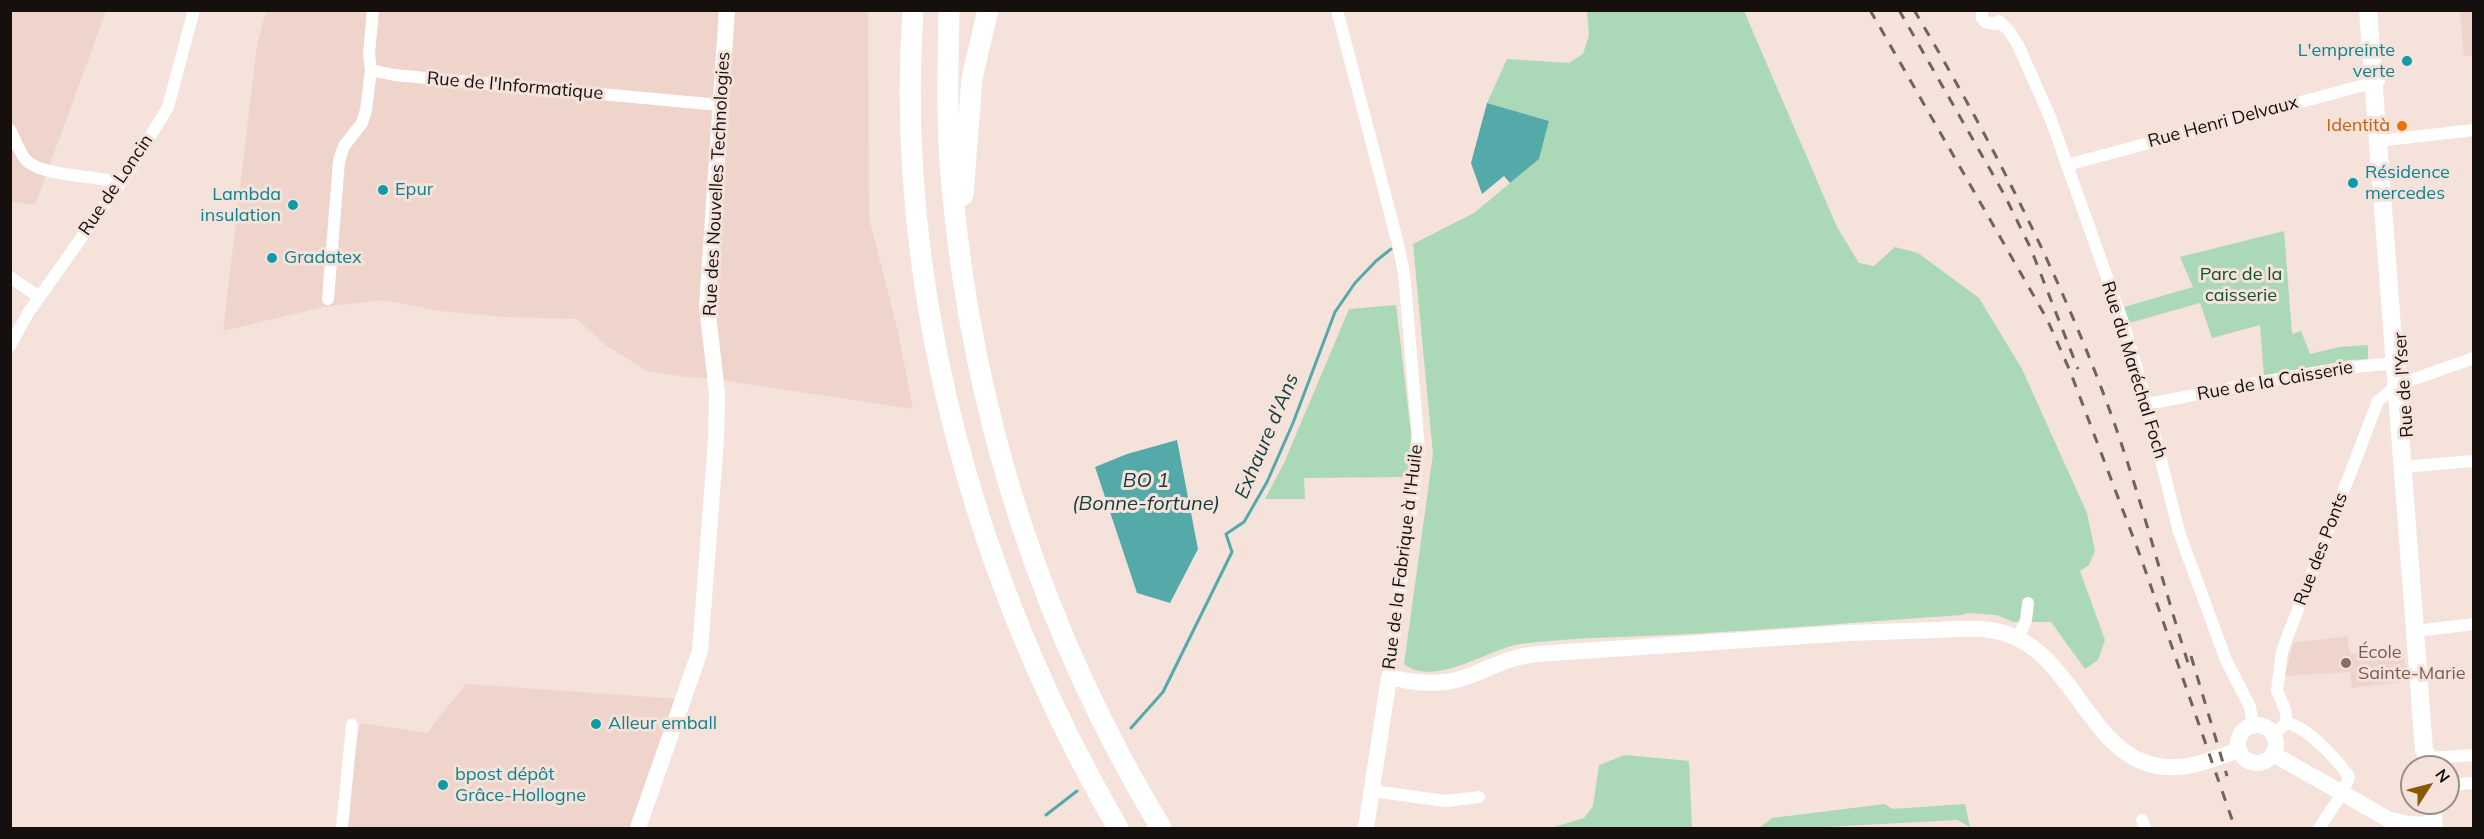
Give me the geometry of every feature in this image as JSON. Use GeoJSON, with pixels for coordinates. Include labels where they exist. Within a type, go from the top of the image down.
{"type":"FeatureCollection","features":[{"type":"Feature","properties":{"kind":"highway"},"geometry":{"type":"LineString","coordinates":[[899,10],[899,31],[911,62]]}},
{"type":"Feature","properties":{"kind":"highway"},"geometry":{"type":"LineString","coordinates":[[913,10],[911,62],[916,212],[931,315],[964,465],[1012,611],[1047,694],[1117,827]]}},
{"type":"Feature","properties":{"kind":"highway"},"geometry":{"type":"LineString","coordinates":[[949,10],[947,80],[952,186],[969,320],[987,408],[1014,509],[1041,586],[1102,722],[1161,828]]}},
{"type":"Feature","properties":{"kind":"highway"},"geometry":{"type":"LineString","coordinates":[[957,234],[964,189],[972,78],[988,10]]}},
{"type":"Feature","properties":{"kind":"main road","name":"Rue de l'Yser"},"geometry":{"type":"LineString","coordinates":[[2368,10],[2377,81]]}},
{"type":"Feature","properties":{"kind":"main road","name":"Rue de l'Yser"},"geometry":{"type":"LineString","coordinates":[[2375,10],[2381,140],[2420,631],[2433,748],[2431,755]]}},
{"type":"Feature","properties":{"kind":"street","name":"Rue de Loncin"},"geometry":{"type":"LineString","coordinates":[[10,346],[27,313],[119,183],[168,107],[194,10]]}},
{"type":"Feature","properties":{"kind":"street"},"geometry":{"type":"LineString","coordinates":[[328,299],[339,161],[344,146],[362,123],[366,110],[371,70],[369,54],[373,10]]}},
{"type":"Feature","properties":{"kind":"street","name":"Rue des Nouvelles Technologies"},"geometry":{"type":"LineString","coordinates":[[638,828],[700,651],[716,448],[717,393],[707,306],[727,10]]}},
{"type":"Feature","properties":{"kind":"street","name":"Rue de la Fabrique à l'Huile"},"geometry":{"type":"LineString","coordinates":[[1337,10],[1404,273],[1419,449],[1389,677],[1366,828]]}},
{"type":"Feature","properties":{"kind":"street","name":"Rue du Maréchal Foch"},"geometry":{"type":"LineString","coordinates":[[1982,10],[1985,22],[1995,24],[2001,16],[2018,45],[2031,72],[2067,165],[2125,328],[2179,532],[2226,660],[2250,707],[2253,725]]}},
{"type":"Feature","properties":{"kind":"street","name":"Rue de l'Informatique"},"geometry":{"type":"LineString","coordinates":[[371,70],[394,75],[720,105]]}},
{"type":"Feature","properties":{"kind":"street","name":"Rue Henri Delvaux"},"geometry":{"type":"LineString","coordinates":[[2067,165],[2377,81]]}},
{"type":"Feature","properties":{"kind":"street"},"geometry":{"type":"LineString","coordinates":[[10,130],[25,158],[40,168],[106,178],[119,183]]}},
{"type":"Feature","properties":{"kind":"street"},"geometry":{"type":"LineString","coordinates":[[2381,140],[2474,130]]}},
{"type":"Feature","properties":{"kind":"street"},"geometry":{"type":"LineString","coordinates":[[10,277],[39,297]]}},
{"type":"Feature","properties":{"kind":"street"},"geometry":{"type":"LineString","coordinates":[[2400,384],[2474,358]]}},
{"type":"Feature","properties":{"kind":"street","name":"Rue de la Caisserie"},"geometry":{"type":"LineString","coordinates":[[2147,405],[2301,376],[2362,366],[2399,363]]}},
{"type":"Feature","properties":{"kind":"street","name":"Rue des Ponts"},"geometry":{"type":"LineString","coordinates":[[2280,729],[2285,709],[2277,691],[2282,651],[2378,401],[2400,384]]}},
{"type":"Feature","properties":{"kind":"street"},"geometry":{"type":"LineString","coordinates":[[2406,466],[2474,461]]}},
{"type":"Feature","properties":{"kind":"street"},"geometry":{"type":"LineString","coordinates":[[2018,638],[2026,620],[2028,603]]}},
{"type":"Feature","properties":{"kind":"street"},"geometry":{"type":"LineString","coordinates":[[2420,631],[2474,624]]}},
{"type":"Feature","properties":{"kind":"street"},"geometry":{"type":"LineString","coordinates":[[1389,677],[1419,683],[1437,683],[1460,679],[1500,662],[1522,656],[1886,631],[1980,628],[2018,638],[2051,662],[2104,734],[2123,751],[2151,765],[2190,766],[2234,752],[2258,763],[2265,761],[2273,754],[2280,729]]}},
{"type":"Feature","properties":{"kind":"street"},"geometry":{"type":"LineString","coordinates":[[342,828],[352,725]]}},
{"type":"Feature","properties":{"kind":"street"},"geometry":{"type":"LineString","coordinates":[[2234,752],[2241,735],[2253,725],[2280,729],[2298,725],[2342,767],[2349,777],[2342,794],[2319,828]]}},
{"type":"Feature","properties":{"kind":"street"},"geometry":{"type":"LineString","coordinates":[[2273,754],[2388,819],[2434,827]]}},
{"type":"Feature","properties":{"kind":"street"},"geometry":{"type":"LineString","coordinates":[[1371,791],[1446,801],[1479,797]]}},
{"type":"Feature","properties":{"kind":"shaded area"},"geometry":{"type":"Polygon","coordinates":[[[11,11],[106,11],[35,205],[11,202],[11,11]]]}},
{"type":"Feature","properties":{"kind":"shaded area"},"geometry":{"type":"Polygon","coordinates":[[[266,11],[868,11],[869,218],[898,332],[913,409],[647,371],[607,346],[577,319],[505,317],[439,311],[384,300],[323,307],[223,331],[257,45],[266,11]]]}},
{"type":"Feature","properties":{"kind":"shaded area"},"geometry":{"type":"Polygon","coordinates":[[[2460,11],[2473,11],[2473,55],[2464,56],[2460,11]]]}},
{"type":"Feature","properties":{"kind":"shaded area","name":"École Sainte-Marie"},"geometry":{"type":"Polygon","coordinates":[[[2347,636],[2350,654],[2403,649],[2407,681],[2352,688],[2350,672],[2285,676],[2293,643],[2347,636]]]}},
{"type":"Feature","properties":{"kind":"shaded area"},"geometry":{"type":"Polygon","coordinates":[[[466,684],[679,699],[633,828],[343,828],[360,723],[427,733],[466,684]]]}},
{"type":"Feature","properties":{"kind":"green space"},"geometry":{"type":"Polygon","coordinates":[[[1587,11],[1744,11],[1837,227],[1859,263],[1874,266],[1895,247],[1918,253],[1979,298],[2022,369],[2087,513],[2095,551],[2089,565],[2080,571],[2105,640],[2098,660],[2085,669],[2051,622],[2013,622],[1997,615],[1968,613],[1757,630],[1520,644],[1445,670],[1430,672],[1416,670],[1404,664],[1433,454],[1413,244],[1474,213],[1539,159],[1549,121],[1487,103],[1507,59],[1569,63],[1583,54],[1589,35],[1587,11]]]}},
{"type":"Feature","properties":{"kind":"green space","name":"Parc de la caisserie"},"geometry":{"type":"Polygon","coordinates":[[[2284,231],[2292,334],[2301,331],[2310,354],[2339,347],[2368,345],[2368,359],[2350,360],[2264,376],[2260,325],[2212,338],[2200,303],[2129,323],[2124,307],[2193,287],[2180,257],[2284,231]]]}},
{"type":"Feature","properties":{"kind":"green space"},"geometry":{"type":"Polygon","coordinates":[[[1396,305],[1411,433],[1409,477],[1304,478],[1305,499],[1265,499],[1284,463],[1349,309],[1396,305]]]}},
{"type":"Feature","properties":{"kind":"green space"},"geometry":{"type":"Polygon","coordinates":[[[1625,755],[1689,761],[1692,828],[1551,828],[1584,818],[1593,806],[1599,765],[1625,755]]]}},
{"type":"Feature","properties":{"kind":"green space"},"geometry":{"type":"Polygon","coordinates":[[[1885,804],[1892,809],[1965,804],[1970,827],[1957,820],[1806,828],[1759,828],[1772,818],[1885,804]]]}},
{"type":"Feature","properties":{"kind":"water"},"geometry":{"type":"Polygon","coordinates":[[[1487,103],[1549,121],[1539,159],[1510,183],[1504,176],[1482,194],[1471,163],[1487,103]]]}},
{"type":"Feature","properties":{"kind":"water","name":"BO 1 (Bonne-fortune)"},"geometry":{"type":"Polygon","coordinates":[[[1177,440],[1198,549],[1170,603],[1137,593],[1095,467],[1127,454],[1177,440]]]}},
{"type":"Feature","properties":{"kind":"waterway","name":"Exhaure d'Ans"},"geometry":{"type":"LineString","coordinates":[[1131,728],[1163,692],[1232,552],[1226,534],[1244,522],[1267,482],[1293,423],[1335,312],[1355,283],[1391,249]]}},
{"type":"Feature","properties":{"kind":"waterway","name":"Exhaure d'Ans"},"geometry":{"type":"LineString","coordinates":[[1046,815],[1077,791]]}},
{"type":"Feature","properties":{"kind":"railway"},"geometry":{"type":"LineString","coordinates":[[1870,10],[2047,319],[2070,371],[2141,558],[2235,828]]}},
{"type":"Feature","properties":{"kind":"railway"},"geometry":{"type":"LineString","coordinates":[[1899,10],[2004,194],[2031,249],[2078,369]]}},
{"type":"Feature","properties":{"kind":"railway"},"geometry":{"type":"LineString","coordinates":[[1914,10],[1997,158],[2070,310],[2122,445],[2189,666]]}},
{"type":"Feature","properties":{"kind":"railway"},"geometry":{"type":"LineString","coordinates":[[2191,656],[2227,776]]}},
{"type":"Feature","properties":{"kind":"place","name":"L'empreinte verte"},"geometry":{"type":"Point","coordinates":[2407,61]}},
{"type":"Feature","properties":{"kind":"place","name":"Identità"},"geometry":{"type":"Point","coordinates":[2402,126]}},
{"type":"Feature","properties":{"kind":"place","name":"Résidence mercedes"},"geometry":{"type":"Point","coordinates":[2353,183]}},
{"type":"Feature","properties":{"kind":"place","name":"Epur"},"geometry":{"type":"Point","coordinates":[383,190]}},
{"type":"Feature","properties":{"kind":"place","name":"Lambda insulation"},"geometry":{"type":"Point","coordinates":[293,205]}},
{"type":"Feature","properties":{"kind":"place","name":"Gradatex"},"geometry":{"type":"Point","coordinates":[272,258]}},
{"type":"Feature","properties":{"kind":"place","name":"École Sainte-Marie"},"geometry":{"type":"Point","coordinates":[2346,663]}},
{"type":"Feature","properties":{"kind":"place","name":"Alleur emball"},"geometry":{"type":"Point","coordinates":[596,724]}},
{"type":"Feature","properties":{"kind":"place","name":"bpost dépôt Grâce-Hollogne"},"geometry":{"type":"Point","coordinates":[443,785]}}]}
